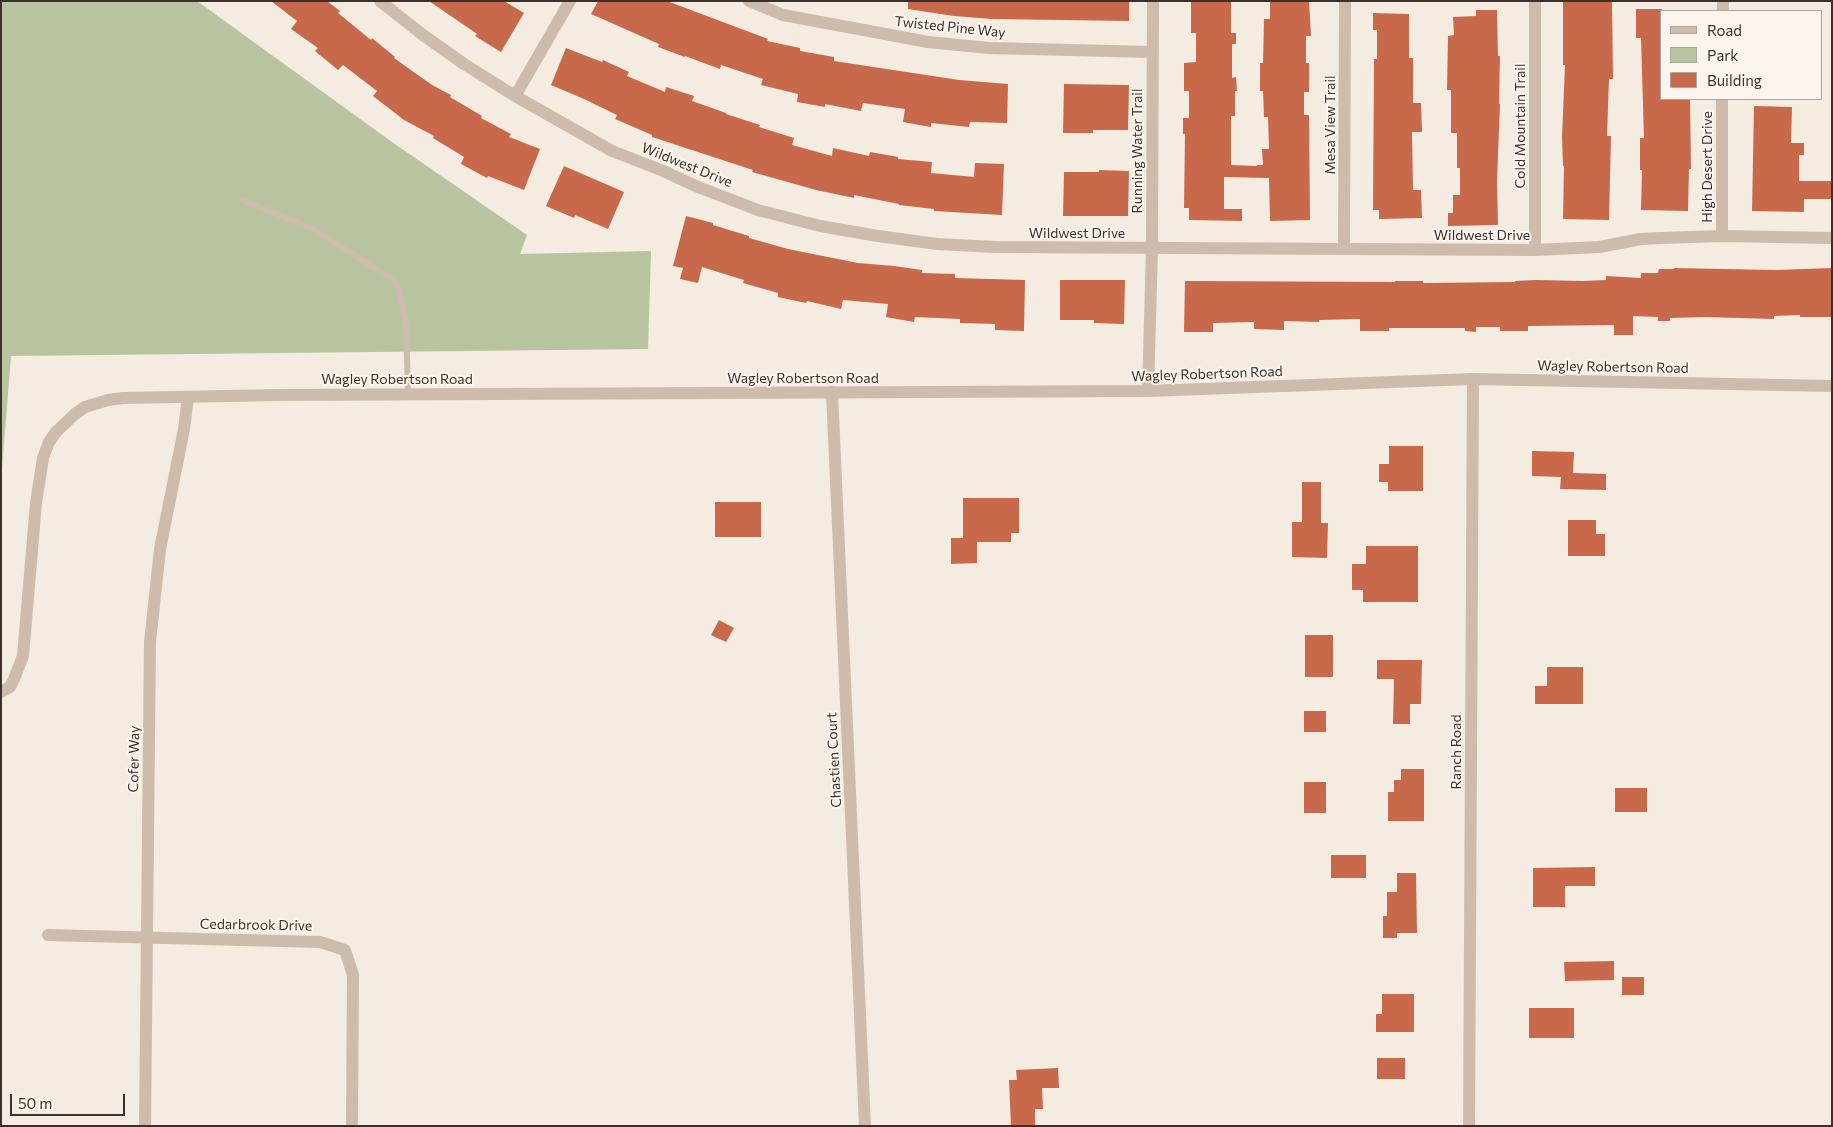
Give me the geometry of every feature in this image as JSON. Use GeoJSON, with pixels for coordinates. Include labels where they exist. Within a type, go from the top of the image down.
{"type":"FeatureCollection","features":[{"type":"Feature","properties":{"kind":"street","name":"Wildwest Drive"},"geometry":{"type":"LineString","coordinates":[[380,1],[464,64],[515,96],[612,151],[661,170],[698,188],[758,210],[820,226],[878,236],[937,244],[994,247],[1535,250],[1599,246],[1641,239],[1722,236],[1832,238]]}},
{"type":"Feature","properties":{"kind":"street"},"geometry":{"type":"LineString","coordinates":[[515,96],[570,1]]}},
{"type":"Feature","properties":{"kind":"street","name":"Twisted Pine Way"},"geometry":{"type":"LineString","coordinates":[[749,1],[783,15],[928,42],[989,48],[1152,52]]}},
{"type":"Feature","properties":{"kind":"street","name":"Running Water Trail"},"geometry":{"type":"LineString","coordinates":[[1148,391],[1152,248],[1152,1]]}},
{"type":"Feature","properties":{"kind":"street","name":"Mesa View Trail"},"geometry":{"type":"LineString","coordinates":[[1344,249],[1346,1]]}},
{"type":"Feature","properties":{"kind":"street","name":"Cold Mountain Trail"},"geometry":{"type":"LineString","coordinates":[[1535,1],[1535,250]]}},
{"type":"Feature","properties":{"kind":"street","name":"High Desert Drive"},"geometry":{"type":"LineString","coordinates":[[1722,100],[1722,236]]}},
{"type":"Feature","properties":{"kind":"street","name":"Wagley Robertson Road"},"geometry":{"type":"LineString","coordinates":[[1,692],[10,687],[20,669],[23,656],[39,474],[49,442],[56,432],[85,407],[123,398],[408,394],[1148,391],[1473,379],[1832,386]]}},
{"type":"Feature","properties":{"kind":"street","name":"Ranch Road"},"geometry":{"type":"LineString","coordinates":[[1469,1126],[1473,379]]}},
{"type":"Feature","properties":{"kind":"street","name":"Chastien Court"},"geometry":{"type":"LineString","coordinates":[[832,392],[865,1126]]}},
{"type":"Feature","properties":{"kind":"street","name":"Cofer Way"},"geometry":{"type":"LineString","coordinates":[[145,1126],[150,642],[160,549],[184,429],[188,397]]}},
{"type":"Feature","properties":{"kind":"street","name":"Cedarbrook Drive"},"geometry":{"type":"LineString","coordinates":[[48,935],[320,942],[345,950],[353,975],[352,1126]]}},
{"type":"Feature","properties":{"kind":"lane"},"geometry":{"type":"LineString","coordinates":[[242,200],[313,229],[395,281],[406,322],[408,394]]}},
{"type":"Feature","properties":{"kind":"green space"},"geometry":{"type":"Polygon","coordinates":[[[1,1],[197,1],[392,142],[527,235],[520,254],[651,251],[648,349],[11,356],[1,480],[1,1]]]}},
{"type":"Feature","properties":{"kind":"building"},"geometry":{"type":"Polygon","coordinates":[[[271,1],[327,1],[340,11],[338,13],[371,40],[372,38],[394,58],[432,85],[451,95],[450,97],[482,116],[481,118],[511,134],[509,137],[540,149],[524,190],[488,176],[487,178],[461,164],[464,157],[433,138],[434,136],[404,120],[373,96],[377,91],[343,65],[338,70],[315,51],[318,48],[291,29],[297,21],[271,1]]]}},
{"type":"Feature","properties":{"kind":"building"},"geometry":{"type":"Polygon","coordinates":[[[429,1],[504,1],[524,13],[501,52],[475,36],[477,34],[429,1]]]}},
{"type":"Feature","properties":{"kind":"building"},"geometry":{"type":"Polygon","coordinates":[[[598,1],[667,1],[768,39],[767,41],[800,48],[800,51],[834,57],[834,61],[959,80],[1008,84],[1007,123],[970,122],[969,127],[931,123],[931,127],[903,122],[905,109],[863,103],[861,111],[825,104],[825,107],[797,102],[798,94],[761,85],[763,79],[721,65],[720,69],[658,47],[659,44],[591,14],[598,1]]]}},
{"type":"Feature","properties":{"kind":"building"},"geometry":{"type":"Polygon","coordinates":[[[908,1],[1129,1],[1129,21],[992,19],[954,16],[908,9],[908,1]]]}},
{"type":"Feature","properties":{"kind":"building"},"geometry":{"type":"Polygon","coordinates":[[[1191,1],[1231,1],[1231,33],[1236,33],[1236,44],[1232,44],[1232,78],[1236,77],[1237,91],[1235,91],[1235,116],[1231,116],[1231,165],[1257,166],[1263,165],[1262,149],[1269,149],[1268,117],[1264,117],[1263,91],[1260,91],[1260,63],[1263,63],[1264,19],[1270,19],[1270,1],[1309,1],[1311,36],[1306,36],[1306,63],[1309,63],[1309,92],[1304,92],[1304,115],[1309,115],[1310,220],[1270,221],[1269,178],[1224,177],[1224,209],[1242,209],[1242,221],[1189,220],[1189,208],[1184,208],[1185,134],[1183,134],[1183,118],[1189,118],[1189,91],[1184,91],[1184,63],[1196,62],[1196,33],[1191,33],[1191,1]]]}},
{"type":"Feature","properties":{"kind":"building"},"geometry":{"type":"Polygon","coordinates":[[[1563,2],[1612,2],[1613,79],[1609,79],[1607,136],[1611,136],[1609,220],[1563,219],[1564,166],[1562,137],[1565,65],[1563,65],[1563,2]]]}},
{"type":"Feature","properties":{"kind":"building"},"geometry":{"type":"Polygon","coordinates":[[[1636,9],[1662,9],[1660,10],[1660,100],[1690,100],[1691,169],[1689,169],[1688,211],[1641,210],[1642,170],[1640,170],[1640,138],[1644,138],[1641,38],[1636,38],[1636,9]]]}},
{"type":"Feature","properties":{"kind":"building"},"geometry":{"type":"Polygon","coordinates":[[[1476,10],[1497,10],[1498,56],[1500,56],[1497,181],[1498,225],[1448,226],[1448,213],[1453,213],[1453,195],[1460,195],[1460,168],[1457,168],[1457,133],[1451,133],[1451,90],[1447,90],[1448,36],[1454,35],[1453,17],[1476,16],[1476,10]]]}},
{"type":"Feature","properties":{"kind":"building"},"geometry":{"type":"Polygon","coordinates":[[[1373,13],[1409,14],[1409,58],[1413,58],[1413,103],[1421,103],[1422,132],[1412,132],[1413,190],[1421,190],[1422,218],[1379,219],[1379,210],[1373,210],[1374,59],[1377,59],[1377,30],[1373,30],[1373,13]]]}},
{"type":"Feature","properties":{"kind":"building"},"geometry":{"type":"Polygon","coordinates":[[[566,48],[602,62],[603,60],[629,72],[627,76],[665,92],[666,87],[694,96],[692,101],[760,125],[759,127],[794,138],[792,145],[832,156],[833,148],[869,156],[870,152],[898,157],[898,159],[932,162],[931,173],[974,177],[975,163],[1004,164],[1002,215],[934,211],[934,209],[899,205],[854,195],[854,198],[816,190],[752,172],[753,170],[652,137],[652,135],[615,119],[617,115],[551,85],[566,48]]]}},
{"type":"Feature","properties":{"kind":"building"},"geometry":{"type":"Polygon","coordinates":[[[1064,84],[1129,85],[1128,130],[1093,130],[1093,133],[1063,133],[1064,84]]]}},
{"type":"Feature","properties":{"kind":"building"},"geometry":{"type":"Polygon","coordinates":[[[1754,106],[1792,107],[1791,143],[1804,143],[1804,155],[1799,155],[1799,181],[1832,181],[1832,199],[1804,199],[1804,212],[1752,211],[1754,106]]]}},
{"type":"Feature","properties":{"kind":"building"},"geometry":{"type":"Polygon","coordinates":[[[564,166],[624,192],[608,229],[575,215],[574,218],[546,206],[564,166]]]}},
{"type":"Feature","properties":{"kind":"building"},"geometry":{"type":"Polygon","coordinates":[[[1099,170],[1129,171],[1128,216],[1063,216],[1064,172],[1099,172],[1099,170]]]}},
{"type":"Feature","properties":{"kind":"building"},"geometry":{"type":"Polygon","coordinates":[[[686,216],[713,223],[713,225],[749,236],[749,238],[788,249],[858,263],[922,270],[922,273],[955,274],[955,278],[1025,280],[1024,331],[995,330],[995,324],[960,323],[960,319],[915,317],[914,322],[886,317],[888,304],[843,300],[841,309],[807,301],[806,303],[778,297],[778,293],[743,283],[744,280],[702,267],[698,283],[680,279],[683,268],[673,266],[686,216]]]}},
{"type":"Feature","properties":{"kind":"building"},"geometry":{"type":"Polygon","coordinates":[[[1832,268],[1832,317],[1800,317],[1800,315],[1774,316],[1774,319],[1705,317],[1670,318],[1670,321],[1658,321],[1658,317],[1633,316],[1633,335],[1614,335],[1614,325],[1528,326],[1528,331],[1500,331],[1500,327],[1476,327],[1476,332],[1465,331],[1465,328],[1389,328],[1389,331],[1360,331],[1360,319],[1319,320],[1319,322],[1284,321],[1284,330],[1254,329],[1254,322],[1213,323],[1213,332],[1184,332],[1185,281],[1423,281],[1423,283],[1536,280],[1583,281],[1606,280],[1606,276],[1641,278],[1641,273],[1658,273],[1659,269],[1775,270],[1832,268]]]}},
{"type":"Feature","properties":{"kind":"building"},"geometry":{"type":"Polygon","coordinates":[[[1060,280],[1125,280],[1124,324],[1094,323],[1094,320],[1060,320],[1060,280]]]}},
{"type":"Feature","properties":{"kind":"building"},"geometry":{"type":"Polygon","coordinates":[[[1389,446],[1423,446],[1423,491],[1388,491],[1388,482],[1379,482],[1379,464],[1389,464],[1389,446]]]}},
{"type":"Feature","properties":{"kind":"building"},"geometry":{"type":"Polygon","coordinates":[[[1532,451],[1574,452],[1573,473],[1606,474],[1606,490],[1560,489],[1561,477],[1532,476],[1532,451]]]}},
{"type":"Feature","properties":{"kind":"building"},"geometry":{"type":"Polygon","coordinates":[[[1302,482],[1321,482],[1321,523],[1328,523],[1327,558],[1292,557],[1292,522],[1302,522],[1302,482]]]}},
{"type":"Feature","properties":{"kind":"building"},"geometry":{"type":"Polygon","coordinates":[[[963,498],[1019,498],[1019,533],[1011,533],[1011,542],[977,542],[977,563],[951,564],[951,538],[963,538],[963,498]]]}},
{"type":"Feature","properties":{"kind":"building"},"geometry":{"type":"Polygon","coordinates":[[[715,502],[761,502],[761,537],[715,537],[715,502]]]}},
{"type":"Feature","properties":{"kind":"building"},"geometry":{"type":"Polygon","coordinates":[[[1568,520],[1596,520],[1596,534],[1605,534],[1605,556],[1568,556],[1568,520]]]}},
{"type":"Feature","properties":{"kind":"building"},"geometry":{"type":"Polygon","coordinates":[[[1366,546],[1418,546],[1418,602],[1363,602],[1363,590],[1352,590],[1352,564],[1366,564],[1366,546]]]}},
{"type":"Feature","properties":{"kind":"building"},"geometry":{"type":"Polygon","coordinates":[[[719,620],[734,628],[726,642],[711,635],[719,620]]]}},
{"type":"Feature","properties":{"kind":"building"},"geometry":{"type":"Polygon","coordinates":[[[1305,635],[1333,635],[1333,677],[1305,677],[1305,635]]]}},
{"type":"Feature","properties":{"kind":"building"},"geometry":{"type":"Polygon","coordinates":[[[1377,660],[1422,660],[1421,704],[1410,704],[1410,724],[1393,724],[1394,679],[1377,679],[1377,660]]]}},
{"type":"Feature","properties":{"kind":"building"},"geometry":{"type":"Polygon","coordinates":[[[1547,667],[1583,667],[1583,704],[1535,704],[1535,686],[1547,686],[1547,667]]]}},
{"type":"Feature","properties":{"kind":"building"},"geometry":{"type":"Polygon","coordinates":[[[1304,711],[1326,711],[1326,732],[1304,732],[1304,711]]]}},
{"type":"Feature","properties":{"kind":"building"},"geometry":{"type":"Polygon","coordinates":[[[1401,769],[1424,769],[1424,821],[1388,821],[1388,792],[1394,792],[1394,780],[1401,780],[1401,769]]]}},
{"type":"Feature","properties":{"kind":"building"},"geometry":{"type":"Polygon","coordinates":[[[1304,782],[1326,782],[1326,813],[1304,813],[1304,782]]]}},
{"type":"Feature","properties":{"kind":"building"},"geometry":{"type":"Polygon","coordinates":[[[1615,788],[1647,788],[1647,812],[1615,812],[1615,788]]]}},
{"type":"Feature","properties":{"kind":"building"},"geometry":{"type":"Polygon","coordinates":[[[1331,855],[1366,855],[1366,878],[1331,878],[1331,855]]]}},
{"type":"Feature","properties":{"kind":"building"},"geometry":{"type":"Polygon","coordinates":[[[1595,867],[1595,886],[1565,886],[1565,907],[1533,907],[1533,868],[1595,867]]]}},
{"type":"Feature","properties":{"kind":"building"},"geometry":{"type":"Polygon","coordinates":[[[1397,873],[1416,873],[1417,933],[1397,933],[1397,938],[1383,938],[1383,916],[1387,916],[1387,892],[1397,892],[1397,873]]]}},
{"type":"Feature","properties":{"kind":"building"},"geometry":{"type":"Polygon","coordinates":[[[1614,961],[1614,980],[1565,981],[1564,962],[1614,961]]]}},
{"type":"Feature","properties":{"kind":"building"},"geometry":{"type":"Polygon","coordinates":[[[1622,977],[1644,977],[1644,995],[1622,995],[1622,977]]]}},
{"type":"Feature","properties":{"kind":"building"},"geometry":{"type":"Polygon","coordinates":[[[1382,994],[1414,994],[1414,1032],[1376,1032],[1376,1014],[1382,1014],[1382,994]]]}},
{"type":"Feature","properties":{"kind":"building"},"geometry":{"type":"Polygon","coordinates":[[[1529,1008],[1574,1008],[1574,1038],[1529,1038],[1529,1008]]]}},
{"type":"Feature","properties":{"kind":"building"},"geometry":{"type":"Polygon","coordinates":[[[1377,1058],[1405,1058],[1405,1079],[1377,1079],[1377,1058]]]}},
{"type":"Feature","properties":{"kind":"building"},"geometry":{"type":"Polygon","coordinates":[[[1058,1068],[1059,1088],[1042,1088],[1043,1109],[1035,1109],[1035,1126],[1011,1126],[1009,1080],[1017,1080],[1016,1070],[1058,1068]]]}}]}
